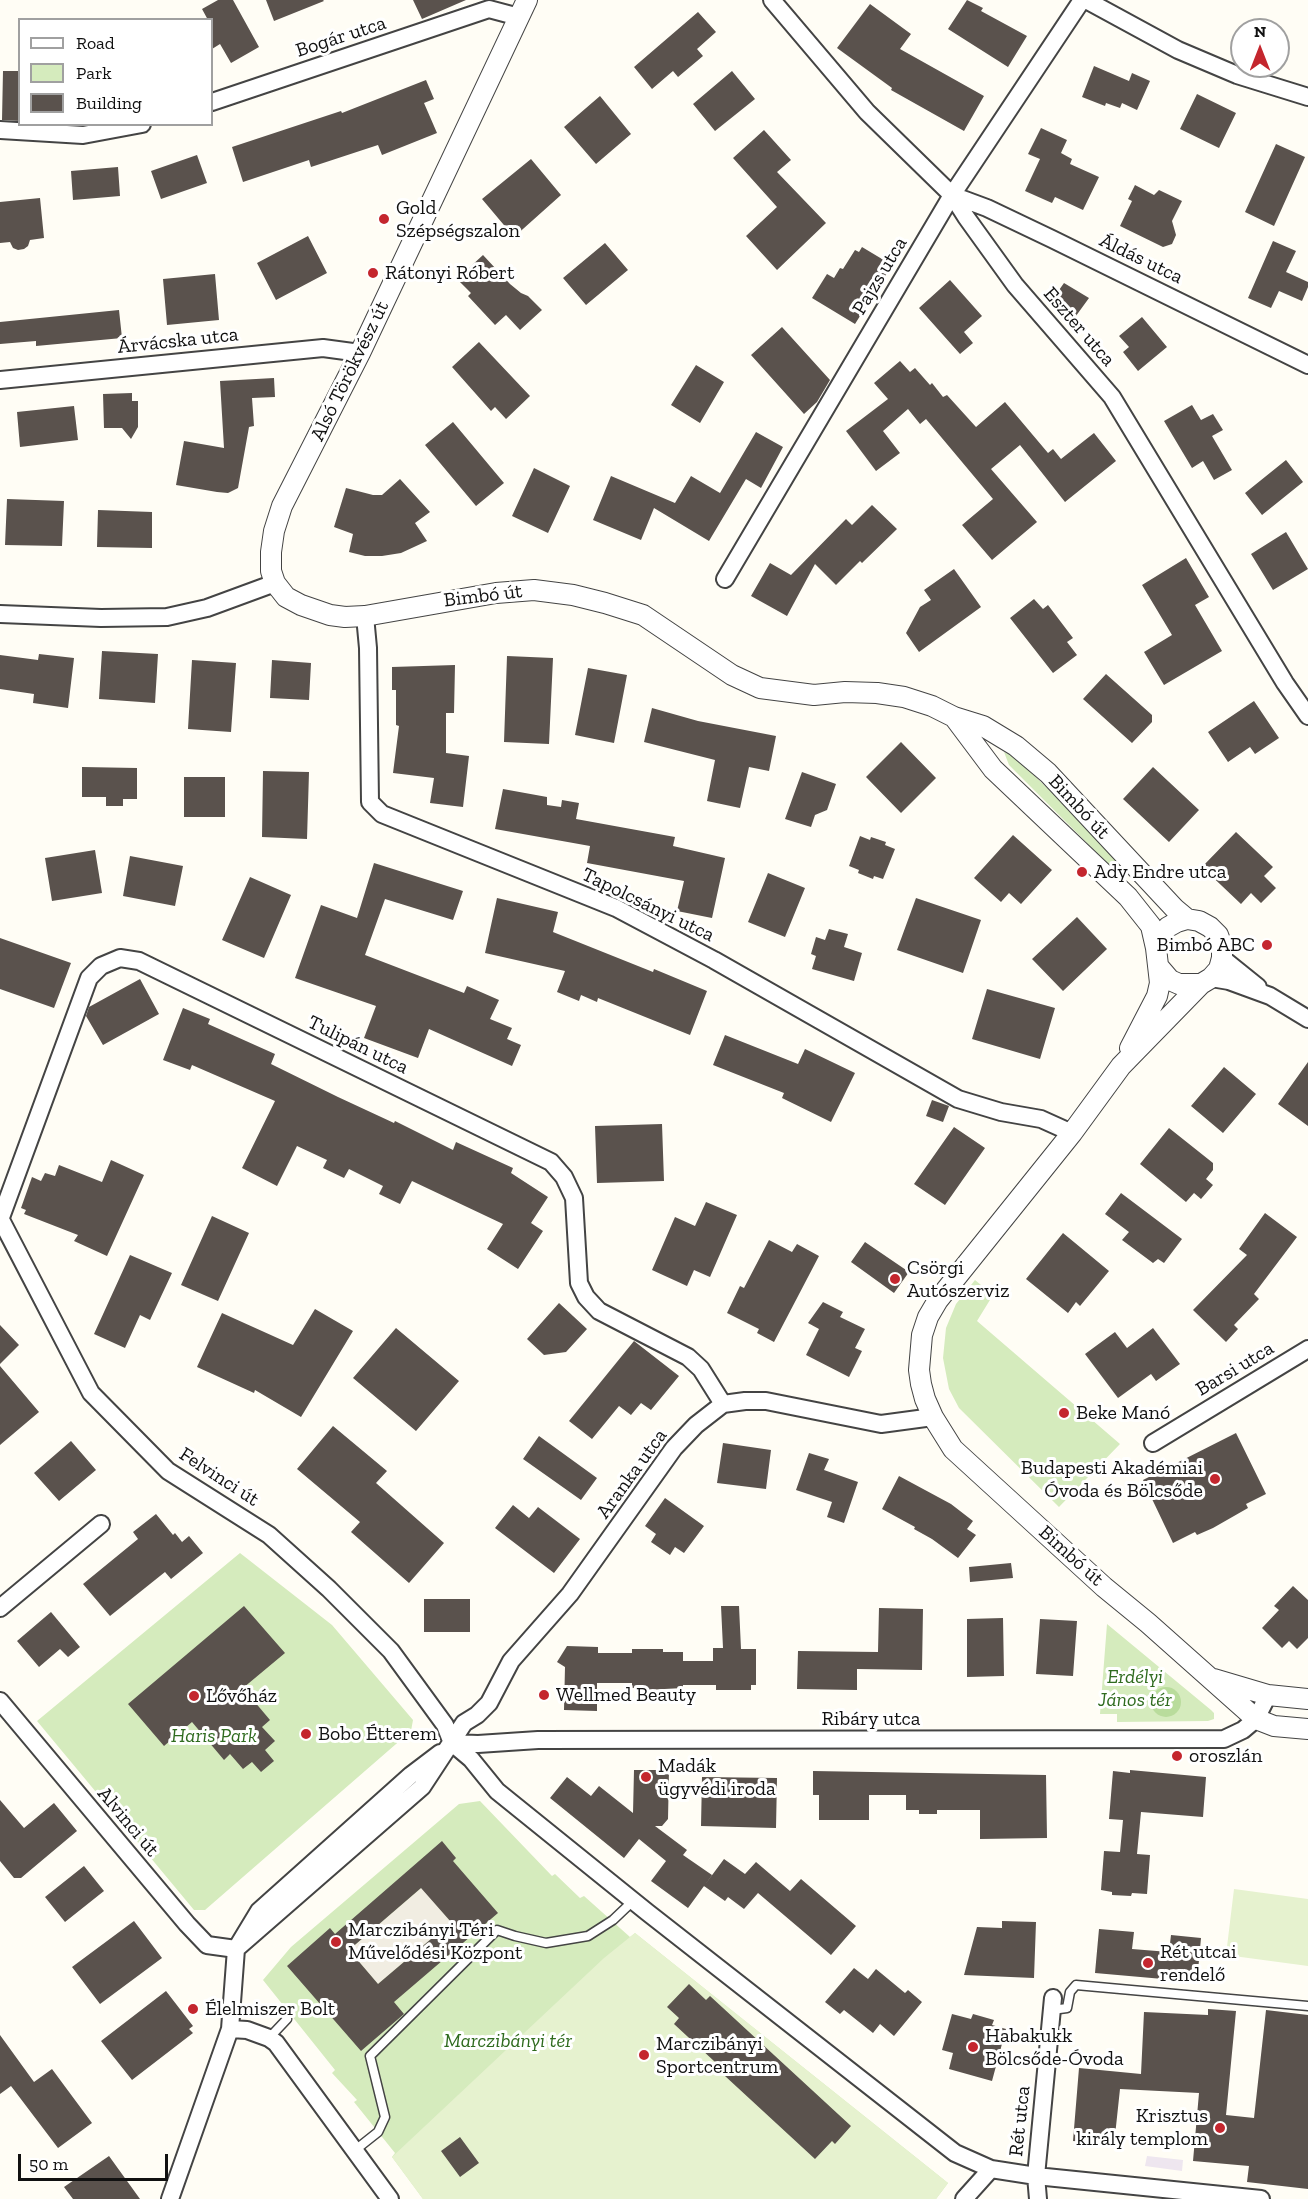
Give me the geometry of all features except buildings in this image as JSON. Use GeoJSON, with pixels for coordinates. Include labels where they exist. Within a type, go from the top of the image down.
{"type":"FeatureCollection","features":[{"type":"Feature","properties":{"kind":"street","name":"Eszter utca"},"geometry":{"type":"LineString","coordinates":[[772,0],[867,112],[952,195],[1015,285],[1112,398],[1285,683],[1308,716]]}},
{"type":"Feature","properties":{"kind":"street","name":"Pajzs utca"},"geometry":{"type":"LineString","coordinates":[[725,579],[952,195],[1084,0]]}},
{"type":"Feature","properties":{"kind":"street"},"geometry":{"type":"LineString","coordinates":[[1084,0],[1178,50],[1237,75],[1308,97]]}},
{"type":"Feature","properties":{"kind":"street","name":"Bogár utca"},"geometry":{"type":"LineString","coordinates":[[213,102],[489,9],[523,8]]}},
{"type":"Feature","properties":{"kind":"street","name":"Alsó Törökvész út"},"geometry":{"type":"LineString","coordinates":[[275,584],[271,552],[274,531],[282,506],[360,353],[523,8]]}},
{"type":"Feature","properties":{"kind":"street"},"geometry":{"type":"LineString","coordinates":[[0,130],[83,135],[131,126]]}},
{"type":"Feature","properties":{"kind":"street","name":"Áldás utca"},"geometry":{"type":"LineString","coordinates":[[952,195],[987,208],[1052,239],[1308,365]]}},
{"type":"Feature","properties":{"kind":"street","name":"Árvácska utca"},"geometry":{"type":"LineString","coordinates":[[0,380],[324,348],[360,353]]}},
{"type":"Feature","properties":{"kind":"street"},"geometry":{"type":"LineString","coordinates":[[0,614],[101,618],[167,617],[207,608],[275,584]]}},
{"type":"Feature","properties":{"kind":"street","name":"Bimbó út"},"geometry":{"type":"LineString","coordinates":[[275,584],[286,597],[316,610],[345,617],[364,616],[496,593],[534,590],[573,595],[643,615],[732,675],[760,688],[814,695],[845,692],[877,693],[904,697],[932,706],[954,717],[983,726],[1017,746],[1048,773],[1175,909],[1187,920],[1199,921],[1218,935],[1222,946],[1222,958],[1218,969],[1121,1066],[1072,1133],[938,1300],[927,1317],[922,1335],[919,1370],[925,1399],[933,1417],[953,1449],[1104,1587],[1256,1719],[1274,1726],[1308,1729]]}},
{"type":"Feature","properties":{"kind":"street","name":"Tapolcsányi utca"},"geometry":{"type":"LineString","coordinates":[[364,616],[368,641],[370,802],[382,814],[616,908],[714,960],[958,1099],[1001,1112],[1041,1119],[1072,1133]]}},
{"type":"Feature","properties":{"kind":"street","name":"Bimbó út"},"geometry":{"type":"LineString","coordinates":[[954,717],[993,769],[1128,897],[1151,926],[1160,983],[1156,996],[1121,1066]]}},
{"type":"Feature","properties":{"kind":"street"},"geometry":{"type":"LineString","coordinates":[[1187,920],[1177,921],[1162,933],[1157,957],[1170,980],[1179,984],[1229,981],[1270,996]]}},
{"type":"Feature","properties":{"kind":"street","name":"Tulipán utca"},"geometry":{"type":"LineString","coordinates":[[0,1219],[89,978],[101,966],[120,958],[139,961],[551,1162],[564,1177],[574,1198],[579,1283],[586,1298],[599,1311],[688,1357],[701,1370],[723,1404]]}},
{"type":"Feature","properties":{"kind":"street"},"geometry":{"type":"LineString","coordinates":[[1222,958],[1270,996],[1308,1019]]}},
{"type":"Feature","properties":{"kind":"street","name":"Felvinci út"},"geometry":{"type":"LineString","coordinates":[[0,1219],[91,1393],[168,1471],[269,1535],[329,1589],[391,1651],[445,1725],[452,1743]]}},
{"type":"Feature","properties":{"kind":"street","name":"Barsi utca"},"geometry":{"type":"LineString","coordinates":[[1153,1443],[1308,1349]]}},
{"type":"Feature","properties":{"kind":"street"},"geometry":{"type":"LineString","coordinates":[[723,1404],[766,1401],[880,1424],[933,1417]]}},
{"type":"Feature","properties":{"kind":"street","name":"Aranka utca"},"geometry":{"type":"LineString","coordinates":[[452,1743],[464,1723],[477,1715],[489,1702],[511,1661],[570,1594],[674,1448],[696,1425],[723,1404]]}},
{"type":"Feature","properties":{"kind":"street"},"geometry":{"type":"LineString","coordinates":[[0,1608],[101,1524]]}},
{"type":"Feature","properties":{"kind":"street","name":"Bimbó út"},"geometry":{"type":"LineString","coordinates":[[1211,1678],[1268,1695],[1308,1699]]}},
{"type":"Feature","properties":{"kind":"street","name":"Ribáry utca"},"geometry":{"type":"LineString","coordinates":[[452,1743],[478,1744],[538,1740],[1224,1739],[1244,1730],[1256,1719],[1268,1695]]}},
{"type":"Feature","properties":{"kind":"street","name":"Alvinci út"},"geometry":{"type":"LineString","coordinates":[[0,1701],[187,1924],[207,1945],[236,1949]]}},
{"type":"Feature","properties":{"kind":"street"},"geometry":{"type":"LineString","coordinates":[[170,2199],[230,2029],[236,1949],[422,1787],[452,1743],[471,1760],[497,1791],[955,2153],[991,2169],[1036,2176],[1261,2199]]}},
{"type":"Feature","properties":{"kind":"street","name":"Rét utca"},"geometry":{"type":"LineString","coordinates":[[1038,2199],[1036,2176],[1053,2004]]}},
{"type":"Feature","properties":{"kind":"street"},"geometry":{"type":"LineString","coordinates":[[230,2029],[247,2030],[276,2043],[390,2199]]}},
{"type":"Feature","properties":{"kind":"street"},"geometry":{"type":"LineString","coordinates":[[964,2199],[991,2169]]}},
{"type":"Feature","properties":{"kind":"lane"},"geometry":{"type":"LineString","coordinates":[[354,2151],[378,2132],[385,2117],[370,2056],[497,1930],[546,1943],[588,1936],[613,1920],[633,1900]]}},
{"type":"Feature","properties":{"kind":"lane"},"geometry":{"type":"LineString","coordinates":[[1053,2004],[1067,2008],[1070,1992],[1076,1985],[1308,2006]]}},
{"type":"Feature","properties":{"kind":"lane"},"geometry":{"type":"LineString","coordinates":[[269,2038],[287,2019]]}},
{"type":"Feature","properties":{"kind":"shaded area"},"geometry":{"type":"Polygon","coordinates":[[[427,1883],[432,1900],[451,1922],[378,1984],[349,1950],[427,1883]]]}},
{"type":"Feature","properties":{"kind":"shaded area"},"geometry":{"type":"Polygon","coordinates":[[[1147,2156],[1183,2160],[1182,2171],[1145,2166],[1147,2156]]]}},
{"type":"Feature","properties":{"kind":"green space"},"geometry":{"type":"Polygon","coordinates":[[[1004,752],[1016,758],[1128,866],[1129,872],[1126,877],[1120,876],[1009,765],[1004,752]]]}},
{"type":"Feature","properties":{"kind":"green space"},"geometry":{"type":"Polygon","coordinates":[[[975,1280],[993,1295],[977,1321],[1120,1444],[1059,1507],[959,1408],[949,1389],[943,1358],[946,1328],[956,1304],[975,1280]]]}},
{"type":"Feature","properties":{"kind":"green space","name":"Haris Park"},"geometry":{"type":"Polygon","coordinates":[[[240,1553],[332,1625],[413,1720],[411,1731],[205,1910],[194,1910],[37,1721],[240,1553]]]}},
{"type":"Feature","properties":{"kind":"green space","name":"Erdélyi János tér"},"geometry":{"type":"Polygon","coordinates":[[[1107,1624],[1211,1710],[1214,1713],[1214,1719],[1208,1721],[1117,1722],[1117,1714],[1100,1714],[1107,1624]]]}},
{"type":"Feature","properties":{"kind":"green space"},"geometry":{"type":"Polygon","coordinates":[[[1166,1687],[1172,1688],[1180,1696],[1180,1708],[1172,1716],[1166,1717],[1160,1716],[1152,1708],[1151,1702],[1152,1696],[1160,1688],[1166,1687]]]}},
{"type":"Feature","properties":{"kind":"green space","name":"Marczibányi tér"},"geometry":{"type":"Polygon","coordinates":[[[480,1801],[552,1876],[555,1874],[580,1898],[584,1896],[630,1937],[635,1933],[948,2183],[936,2199],[423,2199],[392,2157],[395,2153],[354,2102],[357,2100],[332,2073],[335,2070],[263,1980],[291,1947],[459,1804],[480,1801]]]}},
{"type":"Feature","properties":{"kind":"green space"},"geometry":{"type":"Polygon","coordinates":[[[1234,1889],[1308,1899],[1308,1966],[1226,1955],[1234,1889]]]}},
{"type":"Feature","properties":{"kind":"green space","name":"Marczibányi Sportcentrum"},"geometry":{"type":"Polygon","coordinates":[[[635,1933],[948,2183],[936,2199],[423,2199],[392,2157],[604,1958],[635,1933]]]}},
{"type":"Feature","properties":{"kind":"place","name":"Gold Szépségszalon"},"geometry":{"type":"Point","coordinates":[384,219]}},
{"type":"Feature","properties":{"kind":"place","name":"Rátonyi Róbert"},"geometry":{"type":"Point","coordinates":[373,273]}},
{"type":"Feature","properties":{"kind":"place","name":"Ady Endre utca"},"geometry":{"type":"Point","coordinates":[1082,872]}},
{"type":"Feature","properties":{"kind":"place","name":"Bimbó ABC"},"geometry":{"type":"Point","coordinates":[1267,945]}},
{"type":"Feature","properties":{"kind":"place","name":"Csörgi Autószerviz"},"geometry":{"type":"Point","coordinates":[895,1279]}},
{"type":"Feature","properties":{"kind":"place","name":"Beke Manó"},"geometry":{"type":"Point","coordinates":[1064,1413]}},
{"type":"Feature","properties":{"kind":"place","name":"Budapesti Akadémiai Óvoda és Bölcsőde"},"geometry":{"type":"Point","coordinates":[1215,1479]}},
{"type":"Feature","properties":{"kind":"place","name":"Wellmed Beauty"},"geometry":{"type":"Point","coordinates":[544,1695]}},
{"type":"Feature","properties":{"kind":"place","name":"Lővőház"},"geometry":{"type":"Point","coordinates":[194,1696]}},
{"type":"Feature","properties":{"kind":"place","name":"Bobo Étterem"},"geometry":{"type":"Point","coordinates":[306,1734]}},
{"type":"Feature","properties":{"kind":"place","name":"oroszlán"},"geometry":{"type":"Point","coordinates":[1177,1756]}},
{"type":"Feature","properties":{"kind":"place","name":"Madák ügyvédi iroda"},"geometry":{"type":"Point","coordinates":[646,1777]}},
{"type":"Feature","properties":{"kind":"place","name":"Marczibányi Téri Művelődési Központ"},"geometry":{"type":"Point","coordinates":[336,1942]}},
{"type":"Feature","properties":{"kind":"place","name":"Rét utcai rendelő"},"geometry":{"type":"Point","coordinates":[1148,1963]}},
{"type":"Feature","properties":{"kind":"place","name":"Élelmiszer Bolt"},"geometry":{"type":"Point","coordinates":[193,2009]}},
{"type":"Feature","properties":{"kind":"place","name":"Habakukk Bölcsőde-Óvoda"},"geometry":{"type":"Point","coordinates":[973,2047]}},
{"type":"Feature","properties":{"kind":"place","name":"Marczibányi Sportcentrum"},"geometry":{"type":"Point","coordinates":[644,2055]}},
{"type":"Feature","properties":{"kind":"place","name":"Krisztus király templom"},"geometry":{"type":"Point","coordinates":[1220,2128]}}]}
